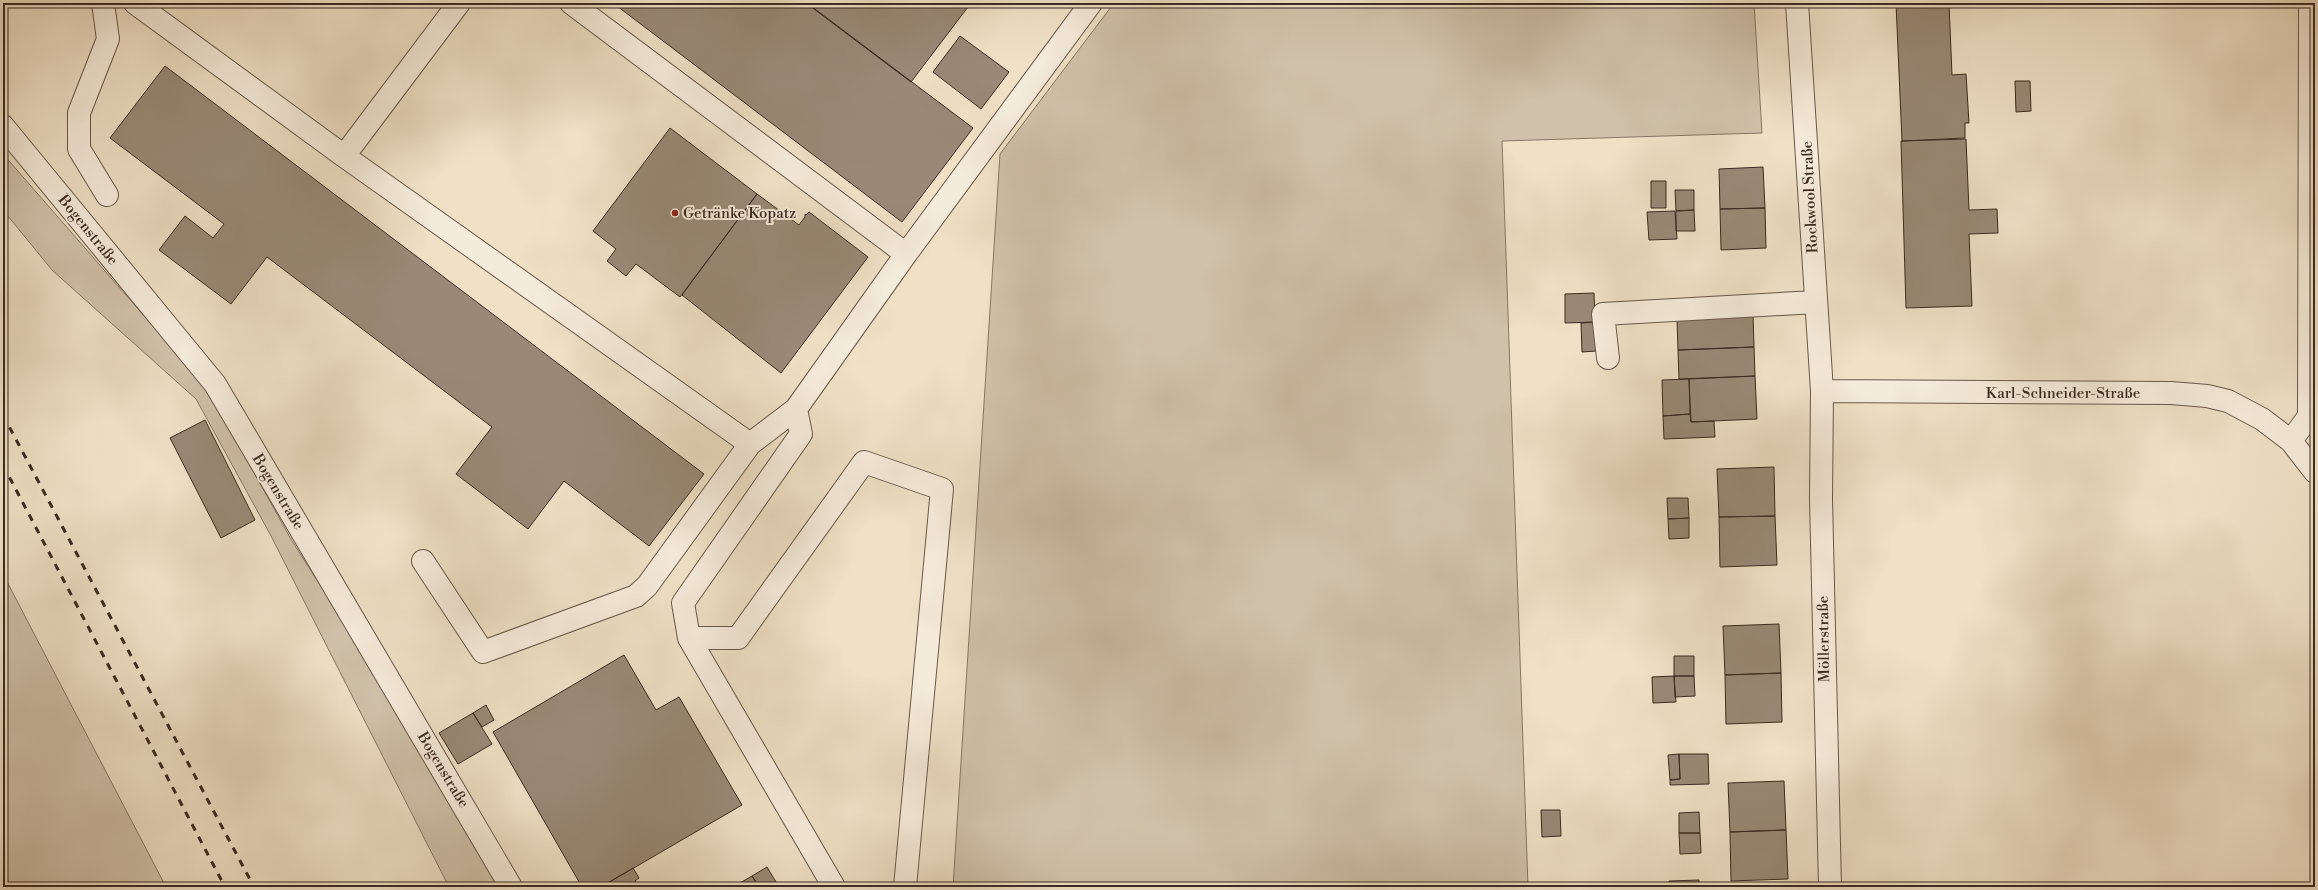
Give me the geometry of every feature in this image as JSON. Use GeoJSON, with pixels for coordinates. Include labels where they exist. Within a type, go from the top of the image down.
{"type":"FeatureCollection","features":[{"type":"Feature","properties":{"kind":"street"},"geometry":{"type":"LineString","coordinates":[[102,3],[108,39],[78,113],[79,149],[107,195]]}},
{"type":"Feature","properties":{"kind":"street"},"geometry":{"type":"LineString","coordinates":[[135,3],[344,156],[750,444]]}},
{"type":"Feature","properties":{"kind":"street"},"geometry":{"type":"LineString","coordinates":[[344,156],[459,3]]}},
{"type":"Feature","properties":{"kind":"street"},"geometry":{"type":"LineString","coordinates":[[571,3],[906,254]]}},
{"type":"Feature","properties":{"kind":"street"},"geometry":{"type":"LineString","coordinates":[[423,561],[483,652],[636,596],[647,586],[750,444],[796,409],[906,254],[1091,3]]}},
{"type":"Feature","properties":{"kind":"street","name":"Rockwool Straße"},"geometry":{"type":"LineString","coordinates":[[1797,3],[1822,392]]}},
{"type":"Feature","properties":{"kind":"street"},"geometry":{"type":"LineString","coordinates":[[2291,441],[2308,416],[2312,209],[2311,3]]}},
{"type":"Feature","properties":{"kind":"street","name":"Bogenstraße"},"geometry":{"type":"LineString","coordinates":[[3,126],[215,384],[511,887]]}},
{"type":"Feature","properties":{"kind":"street"},"geometry":{"type":"LineString","coordinates":[[1608,358],[1603,314],[1816,302]]}},
{"type":"Feature","properties":{"kind":"street","name":"Karl-Schneider-Straße"},"geometry":{"type":"LineString","coordinates":[[1822,392],[2170,393],[2207,396],[2228,401],[2262,419],[2291,441],[2315,472]]}},
{"type":"Feature","properties":{"kind":"street","name":"Möllerstraße"},"geometry":{"type":"LineString","coordinates":[[1822,392],[1821,499],[1830,887]]}},
{"type":"Feature","properties":{"kind":"street"},"geometry":{"type":"LineString","coordinates":[[796,409],[801,434],[683,603],[689,638],[834,887]]}},
{"type":"Feature","properties":{"kind":"street"},"geometry":{"type":"LineString","coordinates":[[689,638],[738,638],[864,462],[942,490],[905,887]]}},
{"type":"Feature","properties":{"kind":"shaded area"},"geometry":{"type":"Polygon","coordinates":[[[1114,3],[1754,3],[1762,133],[1502,141],[1528,887],[953,887],[1000,154],[1114,3]]]}},
{"type":"Feature","properties":{"kind":"shaded area"},"geometry":{"type":"Polygon","coordinates":[[[3,154],[207,388],[292,541],[454,795],[499,887],[449,887],[270,534],[196,399],[52,270],[3,210],[3,154]]]}},
{"type":"Feature","properties":{"kind":"shaded area"},"geometry":{"type":"Polygon","coordinates":[[[3,574],[166,887],[3,887],[3,574]]]}},
{"type":"Feature","properties":{"kind":"building"},"geometry":{"type":"Polygon","coordinates":[[[613,3],[807,3],[973,128],[902,222],[613,3]]]}},
{"type":"Feature","properties":{"kind":"building"},"geometry":{"type":"Polygon","coordinates":[[[806,3],[971,3],[911,82],[806,3]]]}},
{"type":"Feature","properties":{"kind":"building"},"geometry":{"type":"Polygon","coordinates":[[[1896,3],[1949,3],[1952,75],[1966,74],[1969,123],[1965,123],[1965,138],[1902,141],[1896,3]]]}},
{"type":"Feature","properties":{"kind":"building"},"geometry":{"type":"Polygon","coordinates":[[[960,36],[1009,72],[981,109],[933,72],[960,36]]]}},
{"type":"Feature","properties":{"kind":"building"},"geometry":{"type":"Polygon","coordinates":[[[165,66],[704,474],[649,546],[564,481],[528,529],[456,474],[492,427],[267,257],[231,304],[159,250],[185,216],[213,238],[224,224],[110,138],[165,66]]]}},
{"type":"Feature","properties":{"kind":"building"},"geometry":{"type":"Polygon","coordinates":[[[2015,81],[2030,81],[2031,111],[2016,112],[2015,81]]]}},
{"type":"Feature","properties":{"kind":"building","name":"Getränke Kopatz"},"geometry":{"type":"Polygon","coordinates":[[[670,128],[757,194],[680,297],[636,264],[626,276],[607,261],[616,249],[593,231],[670,128]]]}},
{"type":"Feature","properties":{"kind":"building"},"geometry":{"type":"Polygon","coordinates":[[[1966,139],[1969,210],[1997,209],[1998,233],[1969,234],[1972,306],[1906,308],[1901,141],[1966,139]]]}},
{"type":"Feature","properties":{"kind":"building"},"geometry":{"type":"Polygon","coordinates":[[[1763,167],[1765,208],[1720,209],[1719,169],[1763,167]]]}},
{"type":"Feature","properties":{"kind":"building"},"geometry":{"type":"Polygon","coordinates":[[[1651,181],[1666,181],[1666,208],[1651,208],[1651,181]]]}},
{"type":"Feature","properties":{"kind":"building"},"geometry":{"type":"Polygon","coordinates":[[[1675,190],[1694,190],[1694,210],[1676,211],[1675,190]]]}},
{"type":"Feature","properties":{"kind":"building"},"geometry":{"type":"Polygon","coordinates":[[[757,194],[799,225],[805,217],[805,214],[806,215],[809,212],[868,257],[781,373],[682,295],[757,194]]]}},
{"type":"Feature","properties":{"kind":"building"},"geometry":{"type":"Polygon","coordinates":[[[1765,208],[1766,248],[1721,250],[1720,209],[1765,208]]]}},
{"type":"Feature","properties":{"kind":"building"},"geometry":{"type":"Polygon","coordinates":[[[1694,210],[1695,231],[1676,231],[1676,211],[1694,210]]]}},
{"type":"Feature","properties":{"kind":"building"},"geometry":{"type":"Polygon","coordinates":[[[1675,211],[1677,239],[1649,240],[1647,212],[1675,211]]]}},
{"type":"Feature","properties":{"kind":"building"},"geometry":{"type":"Polygon","coordinates":[[[1594,293],[1595,322],[1565,323],[1565,294],[1594,293]]]}},
{"type":"Feature","properties":{"kind":"building"},"geometry":{"type":"Polygon","coordinates":[[[1753,316],[1754,347],[1678,350],[1677,319],[1753,316]]]}},
{"type":"Feature","properties":{"kind":"building"},"geometry":{"type":"Polygon","coordinates":[[[1595,322],[1596,351],[1582,352],[1581,323],[1595,322]]]}},
{"type":"Feature","properties":{"kind":"building"},"geometry":{"type":"Polygon","coordinates":[[[1754,347],[1755,376],[1679,379],[1678,350],[1754,347]]]}},
{"type":"Feature","properties":{"kind":"building"},"geometry":{"type":"Polygon","coordinates":[[[1755,376],[1757,419],[1691,422],[1689,379],[1755,376]]]}},
{"type":"Feature","properties":{"kind":"building"},"geometry":{"type":"Polygon","coordinates":[[[1689,379],[1690,414],[1663,416],[1662,380],[1689,379]]]}},
{"type":"Feature","properties":{"kind":"building"},"geometry":{"type":"Polygon","coordinates":[[[1690,414],[1691,422],[1714,421],[1715,437],[1664,439],[1663,416],[1690,414]]]}},
{"type":"Feature","properties":{"kind":"building"},"geometry":{"type":"Polygon","coordinates":[[[205,420],[255,520],[221,538],[170,438],[205,420]]]}},
{"type":"Feature","properties":{"kind":"building"},"geometry":{"type":"Polygon","coordinates":[[[1774,467],[1775,516],[1719,517],[1717,469],[1774,467]]]}},
{"type":"Feature","properties":{"kind":"building"},"geometry":{"type":"Polygon","coordinates":[[[1667,498],[1688,498],[1689,518],[1668,519],[1667,498]]]}},
{"type":"Feature","properties":{"kind":"building"},"geometry":{"type":"Polygon","coordinates":[[[1775,516],[1777,565],[1720,567],[1719,517],[1775,516]]]}},
{"type":"Feature","properties":{"kind":"building"},"geometry":{"type":"Polygon","coordinates":[[[1689,518],[1689,538],[1669,539],[1668,519],[1689,518]]]}},
{"type":"Feature","properties":{"kind":"building"},"geometry":{"type":"Polygon","coordinates":[[[1779,624],[1781,673],[1725,675],[1723,626],[1779,624]]]}},
{"type":"Feature","properties":{"kind":"building"},"geometry":{"type":"Polygon","coordinates":[[[624,655],[656,710],[679,697],[742,805],[601,887],[582,887],[493,732],[624,655]]]}},
{"type":"Feature","properties":{"kind":"building"},"geometry":{"type":"Polygon","coordinates":[[[1674,656],[1694,656],[1694,676],[1674,676],[1674,656]]]}},
{"type":"Feature","properties":{"kind":"building"},"geometry":{"type":"Polygon","coordinates":[[[1781,673],[1782,722],[1726,724],[1725,675],[1781,673]]]}},
{"type":"Feature","properties":{"kind":"building"},"geometry":{"type":"Polygon","coordinates":[[[1674,676],[1694,676],[1695,696],[1675,697],[1674,676]]]}},
{"type":"Feature","properties":{"kind":"building"},"geometry":{"type":"Polygon","coordinates":[[[1674,676],[1676,702],[1653,703],[1652,677],[1674,676]]]}},
{"type":"Feature","properties":{"kind":"building"},"geometry":{"type":"Polygon","coordinates":[[[486,705],[494,720],[482,727],[473,713],[486,705]]]}},
{"type":"Feature","properties":{"kind":"building"},"geometry":{"type":"Polygon","coordinates":[[[473,713],[492,744],[458,764],[439,733],[473,713]]]}},
{"type":"Feature","properties":{"kind":"building"},"geometry":{"type":"Polygon","coordinates":[[[1679,754],[1680,779],[1670,780],[1668,755],[1679,754]]]}},
{"type":"Feature","properties":{"kind":"building"},"geometry":{"type":"Polygon","coordinates":[[[1679,754],[1708,754],[1709,784],[1670,785],[1670,780],[1680,779],[1679,754]]]}},
{"type":"Feature","properties":{"kind":"building"},"geometry":{"type":"Polygon","coordinates":[[[1784,781],[1786,830],[1730,832],[1728,783],[1784,781]]]}},
{"type":"Feature","properties":{"kind":"building"},"geometry":{"type":"Polygon","coordinates":[[[1541,810],[1560,810],[1561,836],[1542,837],[1541,810]]]}},
{"type":"Feature","properties":{"kind":"building"},"geometry":{"type":"Polygon","coordinates":[[[1699,812],[1700,833],[1679,833],[1679,813],[1699,812]]]}},
{"type":"Feature","properties":{"kind":"building"},"geometry":{"type":"Polygon","coordinates":[[[1786,830],[1788,879],[1731,881],[1730,832],[1786,830]]]}},
{"type":"Feature","properties":{"kind":"building"},"geometry":{"type":"Polygon","coordinates":[[[1679,833],[1700,833],[1701,853],[1680,854],[1679,833]]]}},
{"type":"Feature","properties":{"kind":"building"},"geometry":{"type":"Polygon","coordinates":[[[767,867],[779,887],[759,887],[752,876],[767,867]]]}},
{"type":"Feature","properties":{"kind":"building"},"geometry":{"type":"Polygon","coordinates":[[[633,868],[639,878],[635,881],[638,887],[607,887],[606,884],[633,868]]]}},
{"type":"Feature","properties":{"kind":"building"},"geometry":{"type":"Polygon","coordinates":[[[752,876],[759,887],[733,887],[752,876]]]}},
{"type":"Feature","properties":{"kind":"building"},"geometry":{"type":"Polygon","coordinates":[[[1699,880],[1699,887],[1669,887],[1669,881],[1699,880]]]}},
{"type":"Feature","properties":{"kind":"railway"},"geometry":{"type":"LineString","coordinates":[[3,415],[254,887]]}},
{"type":"Feature","properties":{"kind":"railway"},"geometry":{"type":"LineString","coordinates":[[3,465],[225,887]]}},
{"type":"Feature","properties":{"kind":"place","name":"Getränke Kopatz"},"geometry":{"type":"Point","coordinates":[675,213]}}]}
